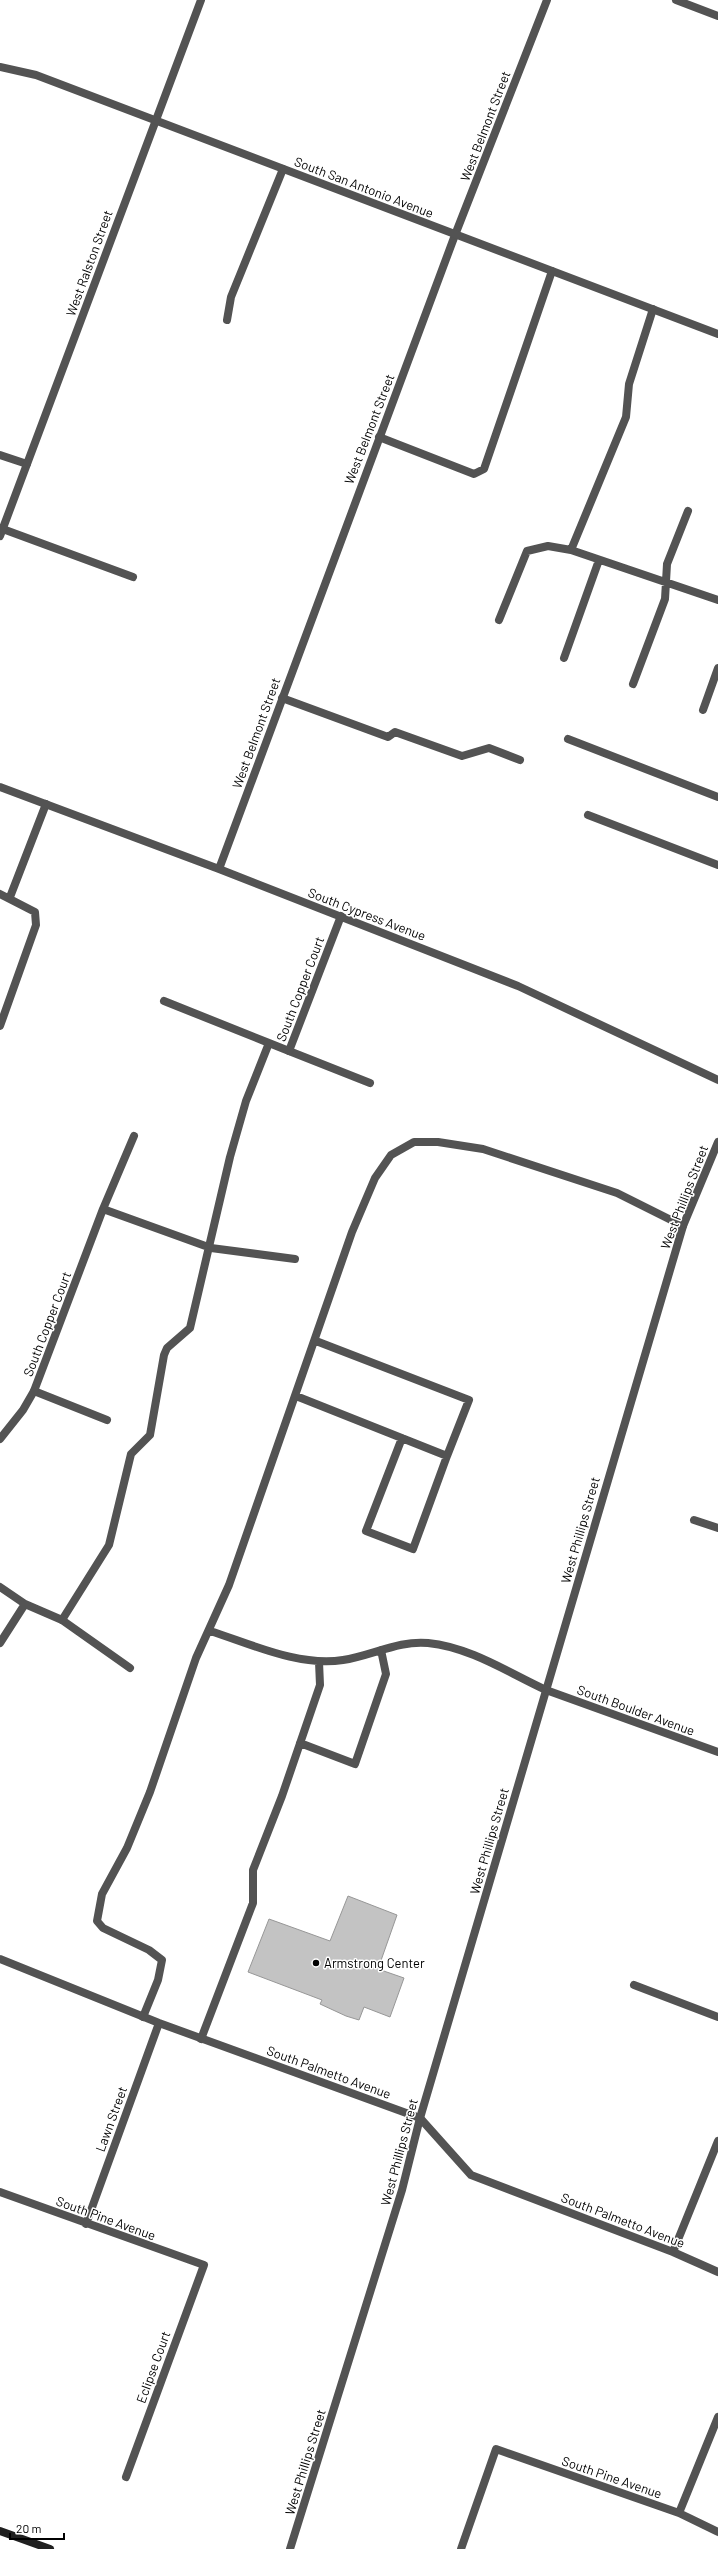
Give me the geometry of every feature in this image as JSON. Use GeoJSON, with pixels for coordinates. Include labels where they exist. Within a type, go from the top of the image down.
{"type":"FeatureCollection","features":[{"type":"Feature","properties":{"kind":"main road"},"geometry":{"type":"LineString","coordinates":[[0,2530],[50,2549]]}},
{"type":"Feature","properties":{"kind":"street","name":"West Ralston Street"},"geometry":{"type":"LineString","coordinates":[[1,531],[201,0]]}},
{"type":"Feature","properties":{"kind":"street","name":"West Belmont Street"},"geometry":{"type":"LineString","coordinates":[[219,869],[455,235],[547,0]]}},
{"type":"Feature","properties":{"kind":"street"},"geometry":{"type":"LineString","coordinates":[[676,0],[718,16]]}},
{"type":"Feature","properties":{"kind":"street","name":"South San Antonio Avenue"},"geometry":{"type":"LineString","coordinates":[[0,67],[36,75],[718,334]]}},
{"type":"Feature","properties":{"kind":"street"},"geometry":{"type":"LineString","coordinates":[[227,320],[231,297],[283,169]]}},
{"type":"Feature","properties":{"kind":"street"},"geometry":{"type":"LineString","coordinates":[[379,437],[474,474],[484,469],[552,271]]}},
{"type":"Feature","properties":{"kind":"street"},"geometry":{"type":"LineString","coordinates":[[571,550],[626,417],[630,384],[653,309]]}},
{"type":"Feature","properties":{"kind":"street"},"geometry":{"type":"LineString","coordinates":[[0,455],[26,464]]}},
{"type":"Feature","properties":{"kind":"street"},"geometry":{"type":"LineString","coordinates":[[633,684],[665,600],[664,581],[667,564],[688,511]]}},
{"type":"Feature","properties":{"kind":"street"},"geometry":{"type":"LineString","coordinates":[[1,531],[132,577]]}},
{"type":"Feature","properties":{"kind":"street"},"geometry":{"type":"LineString","coordinates":[[499,620],[527,551],[548,546],[571,550],[718,600]]}},
{"type":"Feature","properties":{"kind":"street"},"geometry":{"type":"LineString","coordinates":[[564,658],[599,560]]}},
{"type":"Feature","properties":{"kind":"street"},"geometry":{"type":"LineString","coordinates":[[703,710],[718,668]]}},
{"type":"Feature","properties":{"kind":"street"},"geometry":{"type":"LineString","coordinates":[[282,698],[388,737],[395,732],[462,756],[489,748],[520,760]]}},
{"type":"Feature","properties":{"kind":"street"},"geometry":{"type":"LineString","coordinates":[[568,739],[718,796]]}},
{"type":"Feature","properties":{"kind":"street","name":"South Cypress Avenue"},"geometry":{"type":"LineString","coordinates":[[0,787],[219,869],[518,986],[718,1080]]}},
{"type":"Feature","properties":{"kind":"street"},"geometry":{"type":"LineString","coordinates":[[10,897],[46,804]]}},
{"type":"Feature","properties":{"kind":"street"},"geometry":{"type":"LineString","coordinates":[[588,816],[718,865]]}},
{"type":"Feature","properties":{"kind":"street"},"geometry":{"type":"LineString","coordinates":[[0,894],[10,897],[35,912],[36,924],[0,1026]]}},
{"type":"Feature","properties":{"kind":"street","name":"South Copper Court"},"geometry":{"type":"LineString","coordinates":[[164,1001],[289,1051],[341,916]]}},
{"type":"Feature","properties":{"kind":"street","name":"South Copper Court"},"geometry":{"type":"LineString","coordinates":[[62,1620],[108,1545],[131,1454],[150,1435],[164,1355],[167,1348],[190,1328],[210,1248],[230,1157],[244,1108],[269,1043]]}},
{"type":"Feature","properties":{"kind":"street"},"geometry":{"type":"LineString","coordinates":[[289,1051],[370,1083]]}},
{"type":"Feature","properties":{"kind":"street","name":"South Copper Court"},"geometry":{"type":"LineString","coordinates":[[0,1439],[23,1410],[34,1391],[103,1209],[134,1136]]}},
{"type":"Feature","properties":{"kind":"street"},"geometry":{"type":"LineString","coordinates":[[143,2017],[158,1980],[162,1960],[149,1950],[102,1928],[97,1921],[97,1914],[102,1894],[127,1848],[150,1792],[196,1658],[210,1631],[229,1585],[316,1341],[352,1232],[375,1178],[391,1155],[414,1142],[438,1142],[483,1149],[617,1193],[683,1226]]}},
{"type":"Feature","properties":{"kind":"street","name":"West Phillips Street"},"geometry":{"type":"LineString","coordinates":[[290,2549],[402,2190],[420,2118],[683,1226],[718,1142]]}},
{"type":"Feature","properties":{"kind":"street"},"geometry":{"type":"LineString","coordinates":[[103,1209],[210,1248],[295,1259]]}},
{"type":"Feature","properties":{"kind":"street"},"geometry":{"type":"LineString","coordinates":[[316,1341],[469,1400],[413,1548],[366,1531],[402,1438]]}},
{"type":"Feature","properties":{"kind":"street"},"geometry":{"type":"LineString","coordinates":[[34,1391],[107,1420]]}},
{"type":"Feature","properties":{"kind":"street"},"geometry":{"type":"LineString","coordinates":[[296,1396],[447,1456]]}},
{"type":"Feature","properties":{"kind":"street"},"geometry":{"type":"LineString","coordinates":[[694,1520],[718,1528]]}},
{"type":"Feature","properties":{"kind":"street"},"geometry":{"type":"LineString","coordinates":[[0,1587],[25,1604],[62,1620],[130,1668]]}},
{"type":"Feature","properties":{"kind":"street"},"geometry":{"type":"LineString","coordinates":[[0,1643],[25,1604]]}},
{"type":"Feature","properties":{"kind":"street","name":"South Boulder Avenue"},"geometry":{"type":"LineString","coordinates":[[210,1631],[287,1656],[319,1662],[342,1660],[403,1644],[427,1643],[447,1646],[546,1690],[718,1752]]}},
{"type":"Feature","properties":{"kind":"street"},"geometry":{"type":"LineString","coordinates":[[300,1743],[355,1764],[386,1674],[380,1650]]}},
{"type":"Feature","properties":{"kind":"street"},"geometry":{"type":"LineString","coordinates":[[201,2039],[253,1903],[253,1870],[320,1685],[319,1662]]}},
{"type":"Feature","properties":{"kind":"street","name":"South Palmetto Avenue"},"geometry":{"type":"LineString","coordinates":[[0,1959],[159,2024],[420,2118],[471,2175],[673,2252],[718,2272]]}},
{"type":"Feature","properties":{"kind":"street"},"geometry":{"type":"LineString","coordinates":[[634,1985],[718,2017]]}},
{"type":"Feature","properties":{"kind":"street","name":"Lawn Street"},"geometry":{"type":"LineString","coordinates":[[86,2224],[159,2024]]}},
{"type":"Feature","properties":{"kind":"street"},"geometry":{"type":"LineString","coordinates":[[673,2252],[718,2141]]}},
{"type":"Feature","properties":{"kind":"street","name":"South Pine Avenue"},"geometry":{"type":"LineString","coordinates":[[0,2192],[204,2265]]}},
{"type":"Feature","properties":{"kind":"street","name":"Eclipse Court"},"geometry":{"type":"LineString","coordinates":[[126,2477],[204,2265]]}},
{"type":"Feature","properties":{"kind":"street"},"geometry":{"type":"LineString","coordinates":[[680,2513],[718,2417]]}},
{"type":"Feature","properties":{"kind":"street","name":"South Pine Avenue"},"geometry":{"type":"LineString","coordinates":[[461,2549],[496,2449],[680,2513],[718,2532]]}},
{"type":"Feature","properties":{"kind":"building","name":"Armstrong Center"},"geometry":{"type":"Polygon","coordinates":[[[348,1896],[397,1915],[378,1969],[404,1978],[390,2017],[364,2007],[359,2020],[346,2016],[320,2004],[322,2000],[248,1972],[269,1919],[330,1941],[348,1896]]]}},
{"type":"Feature","properties":{"kind":"place","name":"Armstrong Center"},"geometry":{"type":"Point","coordinates":[316,1963]}}]}
